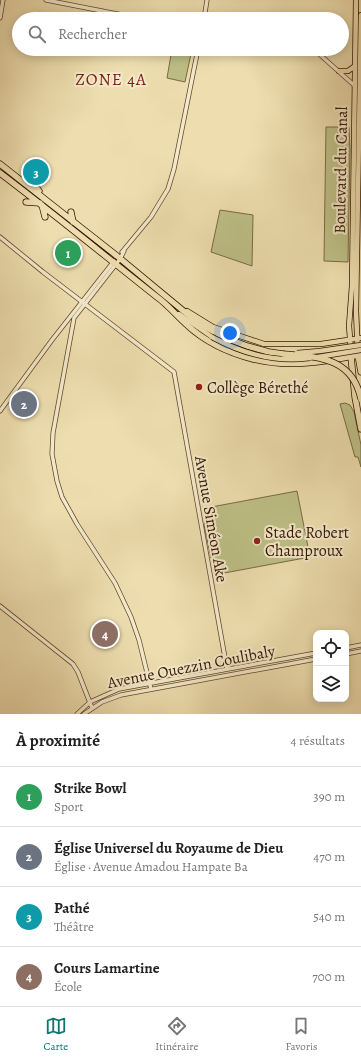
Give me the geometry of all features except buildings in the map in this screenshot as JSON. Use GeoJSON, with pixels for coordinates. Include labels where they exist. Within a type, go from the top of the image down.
{"type":"FeatureCollection","features":[{"type":"Feature","properties":{"kind":"highway"},"geometry":{"type":"LineString","coordinates":[[0,164],[114,264],[206,339],[220,347],[263,362],[302,363],[351,357],[360,353],[361,372]]}},
{"type":"Feature","properties":{"kind":"highway"},"geometry":{"type":"LineString","coordinates":[[0,173],[73,223],[198,322],[226,338],[257,349],[283,354],[320,358],[334,362],[347,371],[353,379],[361,399]]}},
{"type":"Feature","properties":{"kind":"highway"},"geometry":{"type":"LineString","coordinates":[[31,182],[42,202],[45,217]]}},
{"type":"Feature","properties":{"kind":"highway"},"geometry":{"type":"LineString","coordinates":[[26,202],[42,202]]}},
{"type":"Feature","properties":{"kind":"highway"},"geometry":{"type":"LineString","coordinates":[[71,212],[73,223]]}},
{"type":"Feature","properties":{"kind":"highway"},"geometry":{"type":"LineString","coordinates":[[351,357],[355,397],[361,428]]}},
{"type":"Feature","properties":{"kind":"main road","name":"Boulevard du Canal"},"geometry":{"type":"LineString","coordinates":[[351,357],[350,340],[356,0]]}},
{"type":"Feature","properties":{"kind":"main road","name":"Boulevard du Canal"},"geometry":{"type":"LineString","coordinates":[[360,353],[356,264],[361,15]]}},
{"type":"Feature","properties":{"kind":"main road"},"geometry":{"type":"LineString","coordinates":[[339,71],[348,71],[355,66]]}},
{"type":"Feature","properties":{"kind":"main road"},"geometry":{"type":"LineString","coordinates":[[356,264],[361,258]]}},
{"type":"Feature","properties":{"kind":"main road"},"geometry":{"type":"LineString","coordinates":[[166,296],[208,325],[254,342],[277,344],[328,344],[359,338]]}},
{"type":"Feature","properties":{"kind":"main road"},"geometry":{"type":"LineString","coordinates":[[171,309],[212,337],[246,352],[265,358],[284,360],[305,359],[360,353]]}},
{"type":"Feature","properties":{"kind":"main road"},"geometry":{"type":"LineString","coordinates":[[283,354],[315,352],[361,345]]}},
{"type":"Feature","properties":{"kind":"street"},"geometry":{"type":"LineString","coordinates":[[0,18],[3,0]]}},
{"type":"Feature","properties":{"kind":"street"},"geometry":{"type":"LineString","coordinates":[[46,0],[108,12]]}},
{"type":"Feature","properties":{"kind":"street"},"geometry":{"type":"LineString","coordinates":[[205,12],[207,0]]}},
{"type":"Feature","properties":{"kind":"street"},"geometry":{"type":"LineString","coordinates":[[0,411],[151,217],[168,189],[174,169],[197,56]]}},
{"type":"Feature","properties":{"kind":"street"},"geometry":{"type":"LineString","coordinates":[[322,56],[360,90]]}},
{"type":"Feature","properties":{"kind":"street"},"geometry":{"type":"LineString","coordinates":[[0,237],[83,303]]}},
{"type":"Feature","properties":{"kind":"street"},"geometry":{"type":"LineString","coordinates":[[83,303],[74,318],[53,433],[52,454],[57,481],[62,497],[121,595],[139,640],[151,689]]}},
{"type":"Feature","properties":{"kind":"street","name":"Avenue Siméon Ake"},"geometry":{"type":"LineString","coordinates":[[83,303],[174,372],[227,669]]}},
{"type":"Feature","properties":{"kind":"street"},"geometry":{"type":"LineString","coordinates":[[0,606],[73,664],[78,672],[92,708]]}},
{"type":"Feature","properties":{"kind":"street"},"geometry":{"type":"LineString","coordinates":[[349,647],[361,645]]}},
{"type":"Feature","properties":{"kind":"street"},"geometry":{"type":"LineString","coordinates":[[349,653],[361,651]]}},
{"type":"Feature","properties":{"kind":"street","name":"Avenue Ouezzin Coulibaly"},"geometry":{"type":"LineString","coordinates":[[77,714],[90,702],[119,689],[313,654]]}},
{"type":"Feature","properties":{"kind":"street","name":"Avenue Ouezzin Coulibaly"},"geometry":{"type":"LineString","coordinates":[[84,714],[111,698],[121,695],[313,660]]}},
{"type":"Feature","properties":{"kind":"green space"},"geometry":{"type":"Polygon","coordinates":[[[171,56],[191,56],[185,82],[167,78],[171,56]]]}},
{"type":"Feature","properties":{"kind":"green space"},"geometry":{"type":"Polygon","coordinates":[[[326,127],[349,127],[348,262],[324,261],[326,127]]]}},
{"type":"Feature","properties":{"kind":"green space"},"geometry":{"type":"Polygon","coordinates":[[[220,210],[253,215],[252,266],[211,252],[220,210]]]}},
{"type":"Feature","properties":{"kind":"green space"},"geometry":{"type":"Polygon","coordinates":[[[345,403],[350,405],[354,412],[361,445],[361,467],[358,457],[355,457],[340,404],[345,403]]]}},
{"type":"Feature","properties":{"kind":"green space","name":"Stade Robert Champroux"},"geometry":{"type":"Polygon","coordinates":[[[297,491],[310,557],[219,574],[217,565],[211,558],[204,525],[208,515],[206,508],[297,491]]]}},
{"type":"Feature","properties":{"kind":"place","name":"Pathé"},"geometry":{"type":"Point","coordinates":[36,172]}},
{"type":"Feature","properties":{"kind":"place","name":"Strike Bowl"},"geometry":{"type":"Point","coordinates":[68,253]}},
{"type":"Feature","properties":{"kind":"place","name":"Collège Bérethé"},"geometry":{"type":"Point","coordinates":[199,387]}},
{"type":"Feature","properties":{"kind":"place","name":"Église Universel du Royaume de Dieu"},"geometry":{"type":"Point","coordinates":[24,404]}},
{"type":"Feature","properties":{"kind":"place","name":"Stade Robert Champroux"},"geometry":{"type":"Point","coordinates":[257,541]}},
{"type":"Feature","properties":{"kind":"place","name":"Cours Lamartine"},"geometry":{"type":"Point","coordinates":[105,634]}},
{"type":"Feature","properties":{"kind":"district","name":"ZONE 4A"},"geometry":{"type":"Point","coordinates":[111,79]}}]}
